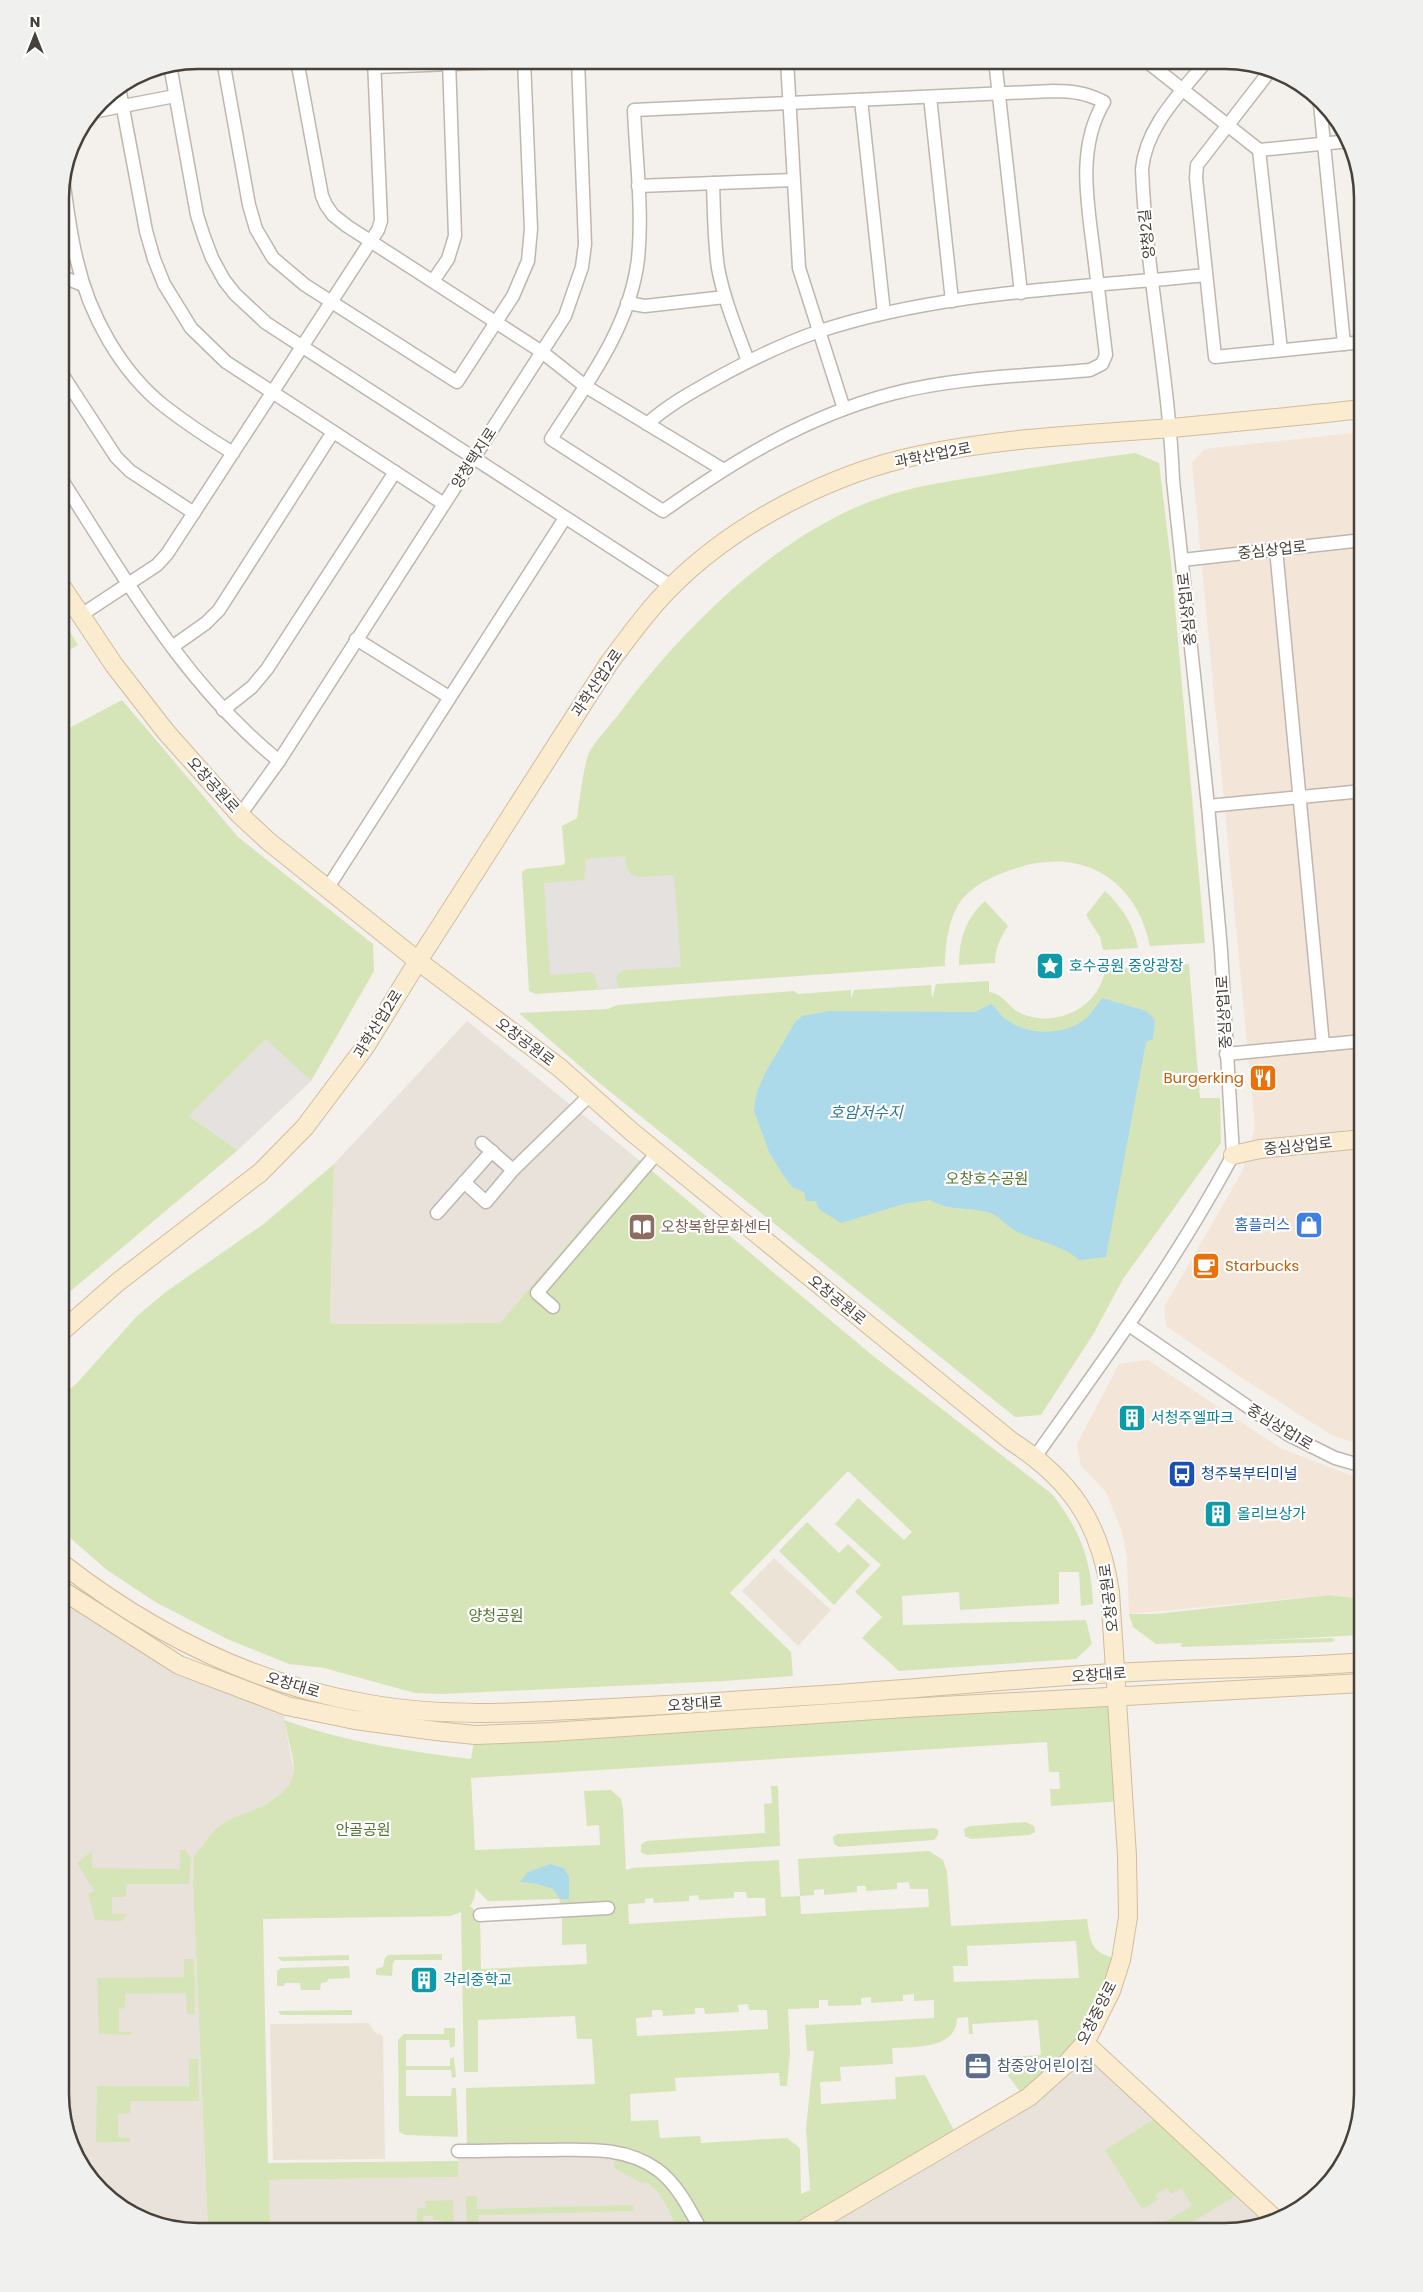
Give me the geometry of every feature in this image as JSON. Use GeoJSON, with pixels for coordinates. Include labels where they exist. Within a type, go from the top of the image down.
{"type":"FeatureCollection","features":[{"type":"Feature","properties":{"kind":"street"},"geometry":{"type":"LineString","coordinates":[[225,69],[248,197],[256,229],[273,258],[284,269],[332,302],[458,382],[497,322],[522,278],[530,247],[530,189],[524,69]]}},
{"type":"Feature","properties":{"kind":"street"},"geometry":{"type":"LineString","coordinates":[[299,69],[319,185],[326,205],[347,226],[542,352],[585,386],[722,469]]}},
{"type":"Feature","properties":{"kind":"street"},"geometry":{"type":"LineString","coordinates":[[81,615],[157,564],[166,554],[303,347],[382,221],[374,69]]}},
{"type":"Feature","properties":{"kind":"street"},"geometry":{"type":"LineString","coordinates":[[433,281],[448,259],[456,236],[449,69]]}},
{"type":"Feature","properties":{"kind":"street","name":"양청택지로"},"geometry":{"type":"LineString","coordinates":[[240,815],[278,761],[565,316],[576,290],[586,244],[578,69]]}},
{"type":"Feature","properties":{"kind":"street"},"geometry":{"type":"LineString","coordinates":[[787,69],[799,268],[844,409]]}},
{"type":"Feature","properties":{"kind":"street"},"geometry":{"type":"LineString","coordinates":[[996,69],[1021,293]]}},
{"type":"Feature","properties":{"kind":"street"},"geometry":{"type":"LineString","coordinates":[[1157,69],[1259,150],[1342,142]]}},
{"type":"Feature","properties":{"kind":"street","name":"양청2길"},"geometry":{"type":"LineString","coordinates":[[1171,428],[1152,280],[1143,190],[1143,156],[1149,139],[1161,119],[1200,69]]}},
{"type":"Feature","properties":{"kind":"street"},"geometry":{"type":"LineString","coordinates":[[171,71],[198,215],[212,258],[235,294],[250,310],[303,347],[671,586]]}},
{"type":"Feature","properties":{"kind":"street"},"geometry":{"type":"LineString","coordinates":[[1266,76],[1197,165],[1196,178],[1215,357],[1354,343]]}},
{"type":"Feature","properties":{"kind":"street"},"geometry":{"type":"LineString","coordinates":[[1075,91],[1090,94],[1104,102],[1097,113],[1090,134],[1086,168],[1087,200],[1106,355],[1102,364],[1090,370],[926,386],[891,394],[844,409],[804,424],[722,469],[663,511],[551,439],[614,338],[627,303],[638,261],[640,239],[634,110],[861,100],[1075,91]]}},
{"type":"Feature","properties":{"kind":"street"},"geometry":{"type":"LineString","coordinates":[[121,94],[146,231],[154,259],[164,284],[191,328],[226,362],[444,504]]}},
{"type":"Feature","properties":{"kind":"street"},"geometry":{"type":"LineString","coordinates":[[103,110],[175,96]]}},
{"type":"Feature","properties":{"kind":"street"},"geometry":{"type":"LineString","coordinates":[[930,97],[952,300]]}},
{"type":"Feature","properties":{"kind":"street"},"geometry":{"type":"LineString","coordinates":[[861,100],[884,313]]}},
{"type":"Feature","properties":{"kind":"street"},"geometry":{"type":"LineString","coordinates":[[1321,112],[1344,344]]}},
{"type":"Feature","properties":{"kind":"street"},"geometry":{"type":"LineString","coordinates":[[1259,150],[1281,350]]}},
{"type":"Feature","properties":{"kind":"street"},"geometry":{"type":"LineString","coordinates":[[638,186],[794,180]]}},
{"type":"Feature","properties":{"kind":"street"},"geometry":{"type":"LineString","coordinates":[[713,183],[716,249],[725,297],[748,361]]}},
{"type":"Feature","properties":{"kind":"street"},"geometry":{"type":"LineString","coordinates":[[69,216],[76,260],[83,285],[95,314],[128,368],[162,405],[233,453]]}},
{"type":"Feature","properties":{"kind":"street"},"geometry":{"type":"LineString","coordinates":[[647,424],[664,409],[748,361],[819,331],[884,313],[952,300],[1206,275]]}},
{"type":"Feature","properties":{"kind":"street"},"geometry":{"type":"LineString","coordinates":[[69,280],[83,285]]}},
{"type":"Feature","properties":{"kind":"street"},"geometry":{"type":"LineString","coordinates":[[627,303],[645,306],[725,297]]}},
{"type":"Feature","properties":{"kind":"street"},"geometry":{"type":"LineString","coordinates":[[69,384],[121,461],[130,471],[194,513]]}},
{"type":"Feature","properties":{"kind":"street","name":"과학산업2로"},"geometry":{"type":"LineString","coordinates":[[69,1325],[118,1282],[242,1189],[283,1152],[305,1127],[365,1047],[609,663],[643,617],[671,586],[717,549],[765,516],[799,498],[879,466],[919,455],[994,444],[1354,410]]}},
{"type":"Feature","properties":{"kind":"street","name":"중심상업1로"},"geometry":{"type":"LineString","coordinates":[[1171,428],[1173,480],[1208,806],[1221,950],[1233,1155]]}},
{"type":"Feature","properties":{"kind":"street"},"geometry":{"type":"LineString","coordinates":[[172,647],[206,623],[219,610],[333,432]]}},
{"type":"Feature","properties":{"kind":"street"},"geometry":{"type":"LineString","coordinates":[[223,710],[252,687],[267,669],[395,472]]}},
{"type":"Feature","properties":{"kind":"street"},"geometry":{"type":"LineString","coordinates":[[69,491],[129,584],[194,676],[247,735],[278,761]]}},
{"type":"Feature","properties":{"kind":"street"},"geometry":{"type":"LineString","coordinates":[[328,889],[565,518]]}},
{"type":"Feature","properties":{"kind":"street","name":"중심상업로"},"geometry":{"type":"LineString","coordinates":[[1182,560],[1354,541]]}},
{"type":"Feature","properties":{"kind":"street"},"geometry":{"type":"LineString","coordinates":[[1276,549],[1323,1045]]}},
{"type":"Feature","properties":{"kind":"street","name":"오창공원로"},"geometry":{"type":"LineString","coordinates":[[69,597],[114,665],[166,732],[240,815],[268,841],[418,961],[560,1068],[657,1153],[1011,1441],[1035,1456],[1083,1510],[1102,1550],[1110,1592],[1115,1673]]}},
{"type":"Feature","properties":{"kind":"street"},"geometry":{"type":"LineString","coordinates":[[356,639],[449,697]]}},
{"type":"Feature","properties":{"kind":"street"},"geometry":{"type":"LineString","coordinates":[[1208,806],[1354,792]]}},
{"type":"Feature","properties":{"kind":"street"},"geometry":{"type":"LineString","coordinates":[[1226,1054],[1354,1042]]}},
{"type":"Feature","properties":{"kind":"street"},"geometry":{"type":"LineString","coordinates":[[464,1182],[486,1202],[513,1170],[590,1095]]}},
{"type":"Feature","properties":{"kind":"street","name":"중심상업로"},"geometry":{"type":"LineString","coordinates":[[1233,1155],[1260,1149],[1354,1140]]}},
{"type":"Feature","properties":{"kind":"street"},"geometry":{"type":"LineString","coordinates":[[437,1213],[464,1182],[487,1147],[513,1170]]}},
{"type":"Feature","properties":{"kind":"street"},"geometry":{"type":"LineString","coordinates":[[553,1307],[537,1293],[657,1153]]}},
{"type":"Feature","properties":{"kind":"street"},"geometry":{"type":"LineString","coordinates":[[1035,1456],[1129,1325],[1218,1183],[1233,1155]]}},
{"type":"Feature","properties":{"kind":"street","name":"중심상업1로"},"geometry":{"type":"LineString","coordinates":[[1129,1325],[1289,1435],[1335,1458],[1354,1463]]}},
{"type":"Feature","properties":{"kind":"street","name":"오창대로"},"geometry":{"type":"LineString","coordinates":[[69,1569],[88,1584],[167,1634],[215,1657],[270,1678],[321,1694],[392,1708],[492,1714],[578,1710],[914,1689],[1115,1673],[1354,1662]]}},
{"type":"Feature","properties":{"kind":"street","name":"오창대로"},"geometry":{"type":"LineString","coordinates":[[69,1595],[179,1665],[287,1706],[355,1720],[475,1735],[551,1732],[1116,1695],[1354,1683]]}},
{"type":"Feature","properties":{"kind":"street","name":"오창중앙로"},"geometry":{"type":"LineString","coordinates":[[815,2223],[1009,2111],[1049,2080],[1085,2042],[1111,1991],[1121,1960],[1128,1917],[1127,1856],[1115,1673]]}},
{"type":"Feature","properties":{"kind":"street"},"geometry":{"type":"LineString","coordinates":[[480,1915],[608,1908]]}},
{"type":"Feature","properties":{"kind":"street"},"geometry":{"type":"LineString","coordinates":[[1085,2042],[1270,2215]]}},
{"type":"Feature","properties":{"kind":"street"},"geometry":{"type":"LineString","coordinates":[[458,2151],[594,2149],[617,2152],[640,2159],[659,2170],[674,2185],[697,2223]]}},
{"type":"Feature","properties":{"kind":"shaded area"},"geometry":{"type":"Polygon","coordinates":[[[1354,433],[1354,1442],[1333,1436],[1242,1378],[1166,1326],[1164,1307],[1242,1172],[1255,1128],[1192,462],[1205,449],[1354,433]]]}},
{"type":"Feature","properties":{"kind":"shaded area"},"geometry":{"type":"Polygon","coordinates":[[[625,856],[627,869],[631,875],[638,877],[674,875],[681,967],[624,970],[616,976],[618,988],[598,990],[595,975],[591,972],[550,975],[544,883],[584,880],[586,859],[625,856]]]}},
{"type":"Feature","properties":{"kind":"shaded area"},"geometry":{"type":"Polygon","coordinates":[[[467,1021],[639,1160],[500,1323],[330,1324],[334,1164],[467,1021]]]}},
{"type":"Feature","properties":{"kind":"shaded area"},"geometry":{"type":"Polygon","coordinates":[[[266,1039],[311,1081],[238,1150],[189,1116],[266,1039]]]}},
{"type":"Feature","properties":{"kind":"shaded area"},"geometry":{"type":"Polygon","coordinates":[[[1148,1360],[1280,1448],[1354,1477],[1354,1598],[1329,1595],[1129,1614],[1127,1557],[1121,1529],[1106,1492],[1081,1466],[1077,1444],[1119,1364],[1148,1360]]]}},
{"type":"Feature","properties":{"kind":"shaded area"},"geometry":{"type":"Polygon","coordinates":[[[774,1558],[831,1610],[798,1646],[742,1591],[774,1558]]]}},
{"type":"Feature","properties":{"kind":"shaded area"},"geometry":{"type":"Polygon","coordinates":[[[69,1595],[179,1665],[287,1706],[284,1720],[294,1772],[289,1785],[282,1793],[265,1805],[228,1820],[214,1830],[194,1856],[193,1884],[208,2223],[172,2221],[140,2210],[126,2202],[90,2166],[82,2152],[71,2120],[69,2095],[69,1595]]]}},
{"type":"Feature","properties":{"kind":"shaded area"},"geometry":{"type":"Polygon","coordinates":[[[369,2023],[374,2032],[383,2036],[385,2159],[273,2160],[270,2024],[369,2023]]]}},
{"type":"Feature","properties":{"kind":"shaded area"},"geometry":{"type":"Polygon","coordinates":[[[1085,2043],[1270,2215],[1259,2219],[1226,2223],[816,2223],[1009,2111],[1085,2043]]]}},
{"type":"Feature","properties":{"kind":"shaded area"},"geometry":{"type":"Polygon","coordinates":[[[458,2151],[617,2152],[692,2223],[270,2223],[268,2180],[458,2177],[458,2151]]]}},
{"type":"Feature","properties":{"kind":"green space"},"geometry":{"type":"Polygon","coordinates":[[[1135,453],[1159,463],[1171,562],[1205,943],[1150,946],[1143,923],[1133,903],[1119,886],[1103,874],[1084,866],[1064,862],[1041,863],[1017,868],[996,876],[982,883],[964,897],[951,921],[945,966],[536,994],[529,991],[522,872],[526,869],[563,865],[565,862],[562,826],[577,818],[584,770],[590,750],[676,645],[740,582],[776,554],[812,530],[850,510],[889,495],[913,488],[951,481],[1135,453]]]}},
{"type":"Feature","properties":{"kind":"green space"},"geometry":{"type":"Polygon","coordinates":[[[69,630],[78,645],[69,650],[69,630]]]}},
{"type":"Feature","properties":{"kind":"green space"},"geometry":{"type":"Polygon","coordinates":[[[122,700],[238,837],[373,944],[374,971],[311,1081],[265,1040],[189,1116],[238,1150],[69,1292],[69,728],[122,700]]]}},
{"type":"Feature","properties":{"kind":"green space"},"geometry":{"type":"Polygon","coordinates":[[[1105,891],[1117,903],[1126,917],[1134,932],[1138,948],[1103,950],[1100,937],[1086,915],[1105,891]]]}},
{"type":"Feature","properties":{"kind":"green space"},"geometry":{"type":"Polygon","coordinates":[[[985,901],[1008,926],[998,944],[995,963],[959,965],[960,946],[968,922],[985,901]]]}},
{"type":"Feature","properties":{"kind":"green space","name":"오창호수공원"},"geometry":{"type":"Polygon","coordinates":[[[1189,964],[1200,1098],[1220,1098],[1221,1143],[1123,1279],[1094,1333],[1041,1415],[1015,1417],[598,1082],[519,1013],[608,1009],[617,1005],[794,991],[798,994],[851,990],[851,999],[854,990],[931,985],[932,999],[936,984],[989,981],[989,992],[998,995],[1020,1013],[1033,1017],[1047,1018],[1074,1012],[1085,1004],[1095,995],[1105,969],[1189,964]]]}},
{"type":"Feature","properties":{"kind":"green space","name":"양청공원"},"geometry":{"type":"Polygon","coordinates":[[[639,1160],[872,1355],[1052,1494],[1077,1532],[1087,1558],[1093,1604],[1081,1606],[1079,1572],[1059,1572],[1059,1604],[960,1610],[959,1592],[902,1596],[903,1625],[1086,1620],[1092,1644],[1076,1659],[899,1671],[862,1638],[882,1617],[855,1592],[881,1565],[835,1524],[858,1498],[904,1540],[912,1532],[848,1471],[730,1593],[791,1652],[793,1676],[442,1694],[415,1693],[324,1668],[289,1664],[227,1639],[157,1603],[107,1570],[69,1537],[69,1390],[137,1316],[167,1291],[265,1223],[334,1164],[330,1324],[500,1323],[639,1160]]]}},
{"type":"Feature","properties":{"kind":"green space"},"geometry":{"type":"Polygon","coordinates":[[[807,1522],[839,1553],[848,1544],[870,1565],[834,1605],[779,1551],[807,1522]]]}},
{"type":"Feature","properties":{"kind":"green space"},"geometry":{"type":"Polygon","coordinates":[[[1329,1595],[1354,1598],[1354,1635],[1244,1641],[1332,1638],[1335,1640],[1332,1642],[1183,1647],[1180,1646],[1183,1643],[1156,1644],[1133,1627],[1129,1614],[1156,1614],[1329,1595]]]}},
{"type":"Feature","properties":{"kind":"green space","name":"안골공원"},"geometry":{"type":"Polygon","coordinates":[[[1116,1695],[1123,1801],[1051,1806],[1050,1789],[1060,1789],[1059,1772],[1049,1772],[1047,1742],[471,1778],[475,1850],[600,1845],[599,1825],[587,1826],[584,1791],[611,1790],[621,1799],[623,1809],[626,1870],[632,1868],[779,1860],[781,1897],[800,1896],[798,1859],[929,1851],[943,1860],[947,1872],[951,1926],[1087,1919],[1090,1936],[1095,1947],[1104,1955],[1121,1960],[1099,2015],[1026,2100],[1007,2074],[1006,2057],[1041,2055],[1038,2020],[972,2024],[973,2034],[969,2034],[968,2017],[957,2018],[955,2028],[950,2036],[942,2041],[923,2046],[892,2048],[893,2064],[840,2067],[841,2081],[820,2082],[821,2104],[896,2099],[895,2077],[925,2075],[959,2140],[816,2223],[674,2223],[661,2197],[651,2186],[645,2182],[641,2183],[615,2168],[614,2163],[617,2152],[467,2151],[466,2088],[595,2084],[592,2039],[577,2039],[575,2016],[478,2020],[478,2072],[464,2072],[461,1912],[451,1916],[263,1919],[268,2163],[458,2161],[458,2177],[269,2180],[270,2223],[208,2223],[193,1884],[194,1856],[214,1830],[228,1820],[265,1805],[282,1793],[289,1785],[294,1772],[293,1759],[284,1720],[353,1740],[471,1759],[475,1735],[1116,1695]],[[909,1882],[897,1883],[897,1889],[866,1891],[866,1886],[857,1886],[857,1892],[824,1895],[824,1889],[814,1890],[814,1895],[800,1896],[801,1914],[929,1907],[928,1889],[910,1889],[909,1882]],[[476,1889],[470,1906],[480,1915],[481,1969],[587,1964],[586,1944],[562,1945],[562,1911],[559,1899],[488,1901],[476,1889]],[[734,1892],[734,1898],[699,1900],[698,1895],[689,1896],[689,1901],[654,1903],[653,1898],[645,1899],[645,1903],[628,1904],[629,1924],[766,1916],[765,1898],[747,1898],[746,1892],[734,1892]],[[1076,1941],[967,1946],[968,1966],[953,1966],[954,1982],[1079,1978],[1076,1941]],[[914,1994],[903,1995],[903,2001],[871,2003],[871,1997],[861,1998],[861,2005],[828,2006],[828,2000],[819,2000],[819,2008],[788,2009],[790,2052],[787,2086],[780,2086],[779,2073],[675,2078],[676,2091],[630,2094],[631,2121],[658,2120],[660,2138],[700,2136],[701,2143],[787,2138],[800,2148],[801,2194],[810,2190],[806,2128],[814,2051],[807,2051],[805,2025],[934,2018],[934,2000],[914,2001],[914,1994]],[[748,2004],[738,2005],[739,2012],[705,2014],[704,2008],[695,2008],[695,2014],[663,2016],[662,2010],[652,2010],[652,2017],[636,2018],[637,2036],[768,2029],[767,2010],[749,2010],[748,2004]]]}},
{"type":"Feature","properties":{"kind":"green space"},"geometry":{"type":"Polygon","coordinates":[[[771,1786],[778,1786],[780,1846],[647,1855],[641,1852],[641,1845],[646,1841],[765,1833],[764,1804],[772,1803],[771,1786]]]}},
{"type":"Feature","properties":{"kind":"green space"},"geometry":{"type":"Polygon","coordinates":[[[1026,1822],[1034,1826],[1035,1832],[1029,1835],[971,1839],[965,1836],[964,1829],[970,1826],[1026,1822]]]}},
{"type":"Feature","properties":{"kind":"green space"},"geometry":{"type":"Polygon","coordinates":[[[934,1828],[938,1830],[938,1835],[934,1840],[839,1847],[834,1844],[833,1837],[838,1834],[934,1828]]]}},
{"type":"Feature","properties":{"kind":"green space"},"geometry":{"type":"Polygon","coordinates":[[[180,1850],[185,1850],[191,1858],[189,1884],[126,1884],[126,1897],[112,1897],[112,1914],[128,1914],[121,1921],[95,1920],[88,1894],[94,1891],[77,1863],[92,1851],[92,1868],[180,1869],[180,1850]]]}},
{"type":"Feature","properties":{"kind":"green space"},"geometry":{"type":"Polygon","coordinates":[[[442,1954],[442,1960],[395,1960],[392,1976],[376,1975],[376,1969],[383,1967],[385,1958],[388,1955],[442,1954]]]}},
{"type":"Feature","properties":{"kind":"green space"},"geometry":{"type":"Polygon","coordinates":[[[349,1955],[349,1960],[282,1961],[277,1957],[349,1955]]]}},
{"type":"Feature","properties":{"kind":"green space"},"geometry":{"type":"Polygon","coordinates":[[[184,1959],[194,1959],[195,2014],[187,2014],[186,1993],[125,1994],[125,2008],[119,2009],[119,2032],[131,2032],[131,2035],[99,2034],[97,1978],[184,1977],[184,1959]]]}},
{"type":"Feature","properties":{"kind":"green space"},"geometry":{"type":"Polygon","coordinates":[[[349,1966],[350,1978],[328,1979],[327,1982],[321,1983],[320,1990],[301,1990],[300,1983],[285,1983],[284,1986],[277,1986],[277,1971],[281,1968],[349,1966]]]}},
{"type":"Feature","properties":{"kind":"green space"},"geometry":{"type":"Polygon","coordinates":[[[352,2010],[352,2015],[281,2015],[278,2011],[352,2010]]]}},
{"type":"Feature","properties":{"kind":"green space"},"geometry":{"type":"Polygon","coordinates":[[[444,2028],[455,2028],[455,2046],[450,2048],[449,2040],[406,2040],[406,2066],[450,2066],[450,2059],[454,2057],[456,2077],[452,2078],[451,2070],[406,2070],[406,2096],[451,2096],[452,2088],[456,2088],[458,2137],[405,2135],[399,2132],[398,2040],[404,2034],[444,2034],[444,2028]]]}},
{"type":"Feature","properties":{"kind":"green space"},"geometry":{"type":"Polygon","coordinates":[[[189,2059],[198,2059],[199,2101],[131,2101],[130,2113],[118,2114],[118,2137],[130,2138],[130,2142],[96,2142],[97,2086],[189,2086],[189,2059]]]}},
{"type":"Feature","properties":{"kind":"green space"},"geometry":{"type":"Polygon","coordinates":[[[1162,2114],[1244,2191],[1190,2223],[1163,2223],[1192,2206],[1182,2188],[1171,2194],[1167,2188],[1155,2195],[1158,2200],[1142,2209],[1105,2150],[1162,2114]]]}},
{"type":"Feature","properties":{"kind":"green space"},"geometry":{"type":"Polygon","coordinates":[[[466,2196],[477,2196],[477,2209],[633,2205],[634,2211],[478,2215],[478,2223],[467,2223],[466,2196]]]}},
{"type":"Feature","properties":{"kind":"green space"},"geometry":{"type":"Polygon","coordinates":[[[453,2200],[454,2223],[441,2223],[441,2220],[434,2220],[433,2216],[423,2216],[423,2223],[417,2223],[417,2208],[426,2208],[425,2201],[453,2200]]]}},
{"type":"Feature","properties":{"kind":"water","name":"호암저수지"},"geometry":{"type":"Polygon","coordinates":[[[1102,998],[1146,1011],[1155,1020],[1153,1039],[1146,1042],[1106,1257],[1079,1260],[1065,1250],[1016,1231],[991,1213],[944,1206],[930,1200],[904,1204],[841,1223],[820,1210],[815,1201],[806,1201],[804,1192],[792,1187],[769,1152],[754,1111],[756,1095],[764,1075],[795,1022],[802,1016],[829,1011],[975,1012],[991,1004],[1012,1024],[1042,1032],[1073,1027],[1090,1014],[1102,998]]]}},
{"type":"Feature","properties":{"kind":"water"},"geometry":{"type":"Polygon","coordinates":[[[550,1864],[564,1868],[569,1877],[569,1899],[560,1899],[553,1889],[534,1883],[520,1882],[528,1872],[550,1864]]]}},
{"type":"Feature","properties":{"kind":"place","name":"호수공원 중앙광장"},"geometry":{"type":"Point","coordinates":[1050,966]}},
{"type":"Feature","properties":{"kind":"place","name":"Burgerking"},"geometry":{"type":"Point","coordinates":[1263,1078]}},
{"type":"Feature","properties":{"kind":"place","name":"홈플러스"},"geometry":{"type":"Point","coordinates":[1309,1225]}},
{"type":"Feature","properties":{"kind":"place","name":"오창복합문화센터"},"geometry":{"type":"Point","coordinates":[642,1227]}},
{"type":"Feature","properties":{"kind":"place","name":"Starbucks"},"geometry":{"type":"Point","coordinates":[1206,1266]}},
{"type":"Feature","properties":{"kind":"place","name":"서청주엘파크"},"geometry":{"type":"Point","coordinates":[1132,1418]}},
{"type":"Feature","properties":{"kind":"place","name":"청주북부터미널"},"geometry":{"type":"Point","coordinates":[1182,1474]}},
{"type":"Feature","properties":{"kind":"place","name":"올리브상가"},"geometry":{"type":"Point","coordinates":[1218,1514]}},
{"type":"Feature","properties":{"kind":"place","name":"각리중학교"},"geometry":{"type":"Point","coordinates":[424,1980]}},
{"type":"Feature","properties":{"kind":"place","name":"참중앙어린이집"},"geometry":{"type":"Point","coordinates":[978,2066]}}]}
